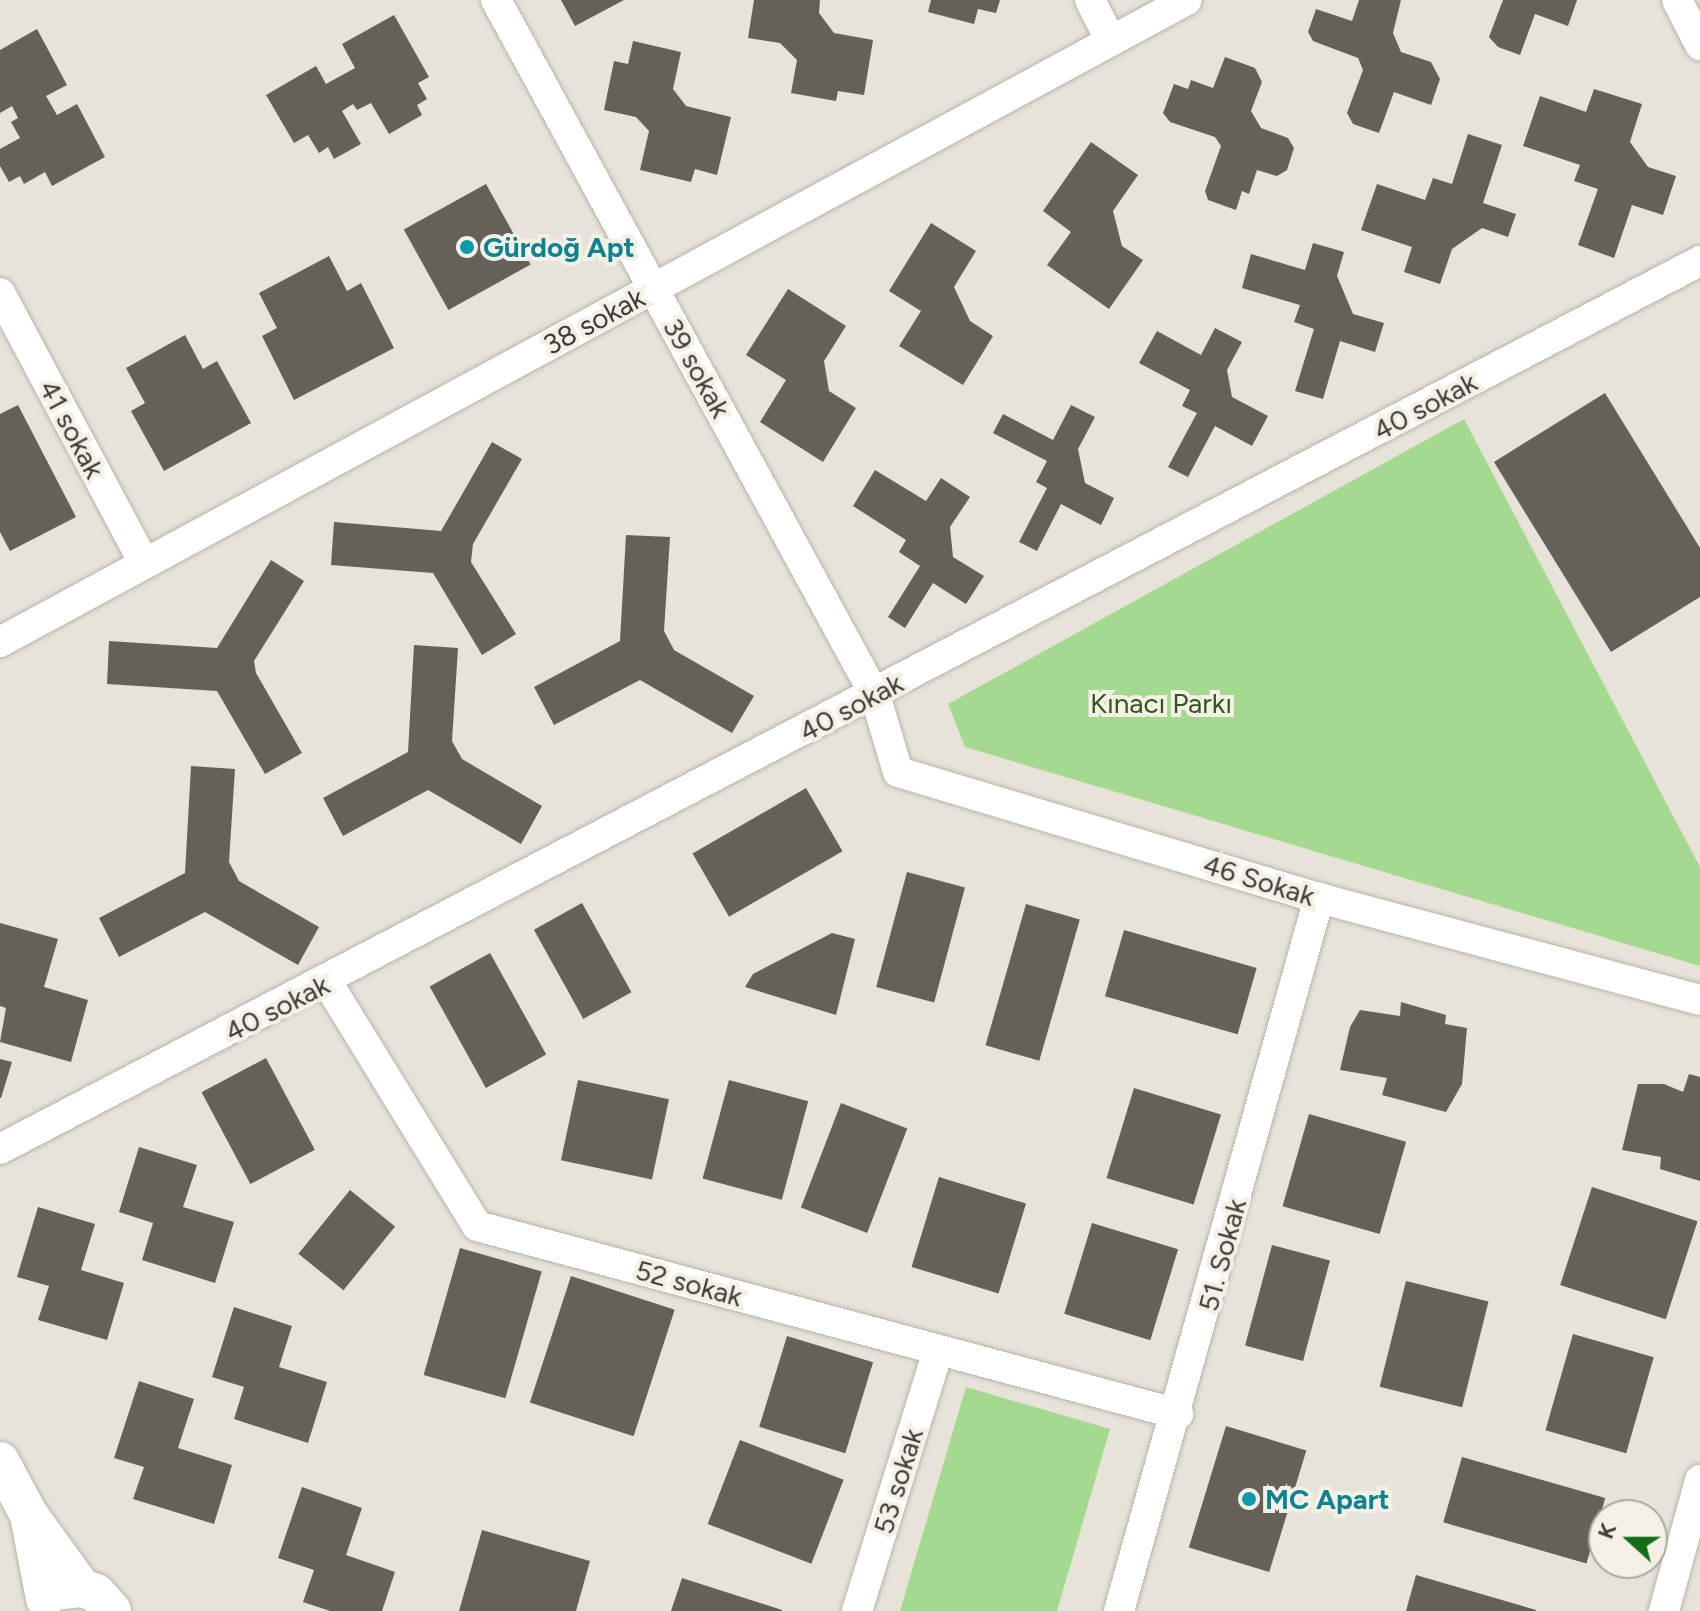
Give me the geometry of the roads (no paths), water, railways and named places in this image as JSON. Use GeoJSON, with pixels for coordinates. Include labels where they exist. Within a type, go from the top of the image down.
{"type":"FeatureCollection","features":[{"type":"Feature","properties":{"kind":"street","name":"39 sokak"},"geometry":{"type":"LineString","coordinates":[[496,0],[875,695]]}},
{"type":"Feature","properties":{"kind":"street"},"geometry":{"type":"LineString","coordinates":[[1090,0],[1111,41]]}},
{"type":"Feature","properties":{"kind":"street","name":"38 sokak"},"geometry":{"type":"LineString","coordinates":[[0,642],[1187,0]]}},
{"type":"Feature","properties":{"kind":"street"},"geometry":{"type":"LineString","coordinates":[[1677,0],[1700,45]]}},
{"type":"Feature","properties":{"kind":"street","name":"40 sokak"},"geometry":{"type":"LineString","coordinates":[[0,1149],[327,982],[1700,261]]}},
{"type":"Feature","properties":{"kind":"street","name":"41 sokak"},"geometry":{"type":"LineString","coordinates":[[0,293],[145,564]]}},
{"type":"Feature","properties":{"kind":"street","name":"46 Sokak"},"geometry":{"type":"LineString","coordinates":[[875,695],[898,772],[1319,898],[1700,1000]]}},
{"type":"Feature","properties":{"kind":"street","name":"51. Sokak"},"geometry":{"type":"LineString","coordinates":[[1119,1611],[1178,1414],[1319,898]]}},
{"type":"Feature","properties":{"kind":"street","name":"52 sokak"},"geometry":{"type":"LineString","coordinates":[[327,982],[477,1226],[1178,1414]]}},
{"type":"Feature","properties":{"kind":"street","name":"53 sokak"},"geometry":{"type":"LineString","coordinates":[[857,1611],[938,1351]]}},
{"type":"Feature","properties":{"kind":"street"},"geometry":{"type":"LineString","coordinates":[[0,1461],[29,1515],[82,1588]]}},
{"type":"Feature","properties":{"kind":"street"},"geometry":{"type":"LineString","coordinates":[[1664,1611],[1689,1562],[1700,1480]]}},
{"type":"Feature","properties":{"kind":"street"},"geometry":{"type":"LineString","coordinates":[[29,1515],[41,1605],[69,1588],[82,1588],[96,1593],[112,1611]]}},
{"type":"Feature","properties":{"kind":"place","name":"Gürdoğ Apt"},"geometry":{"type":"Point","coordinates":[467,247]}},
{"type":"Feature","properties":{"kind":"place","name":"MC Apart"},"geometry":{"type":"Point","coordinates":[1249,1499]}},
{"type":"Feature","properties":{"kind":"park label","name":"Kınacı Parkı"},"geometry":{"type":"Point","coordinates":[1161,703]}}]}
